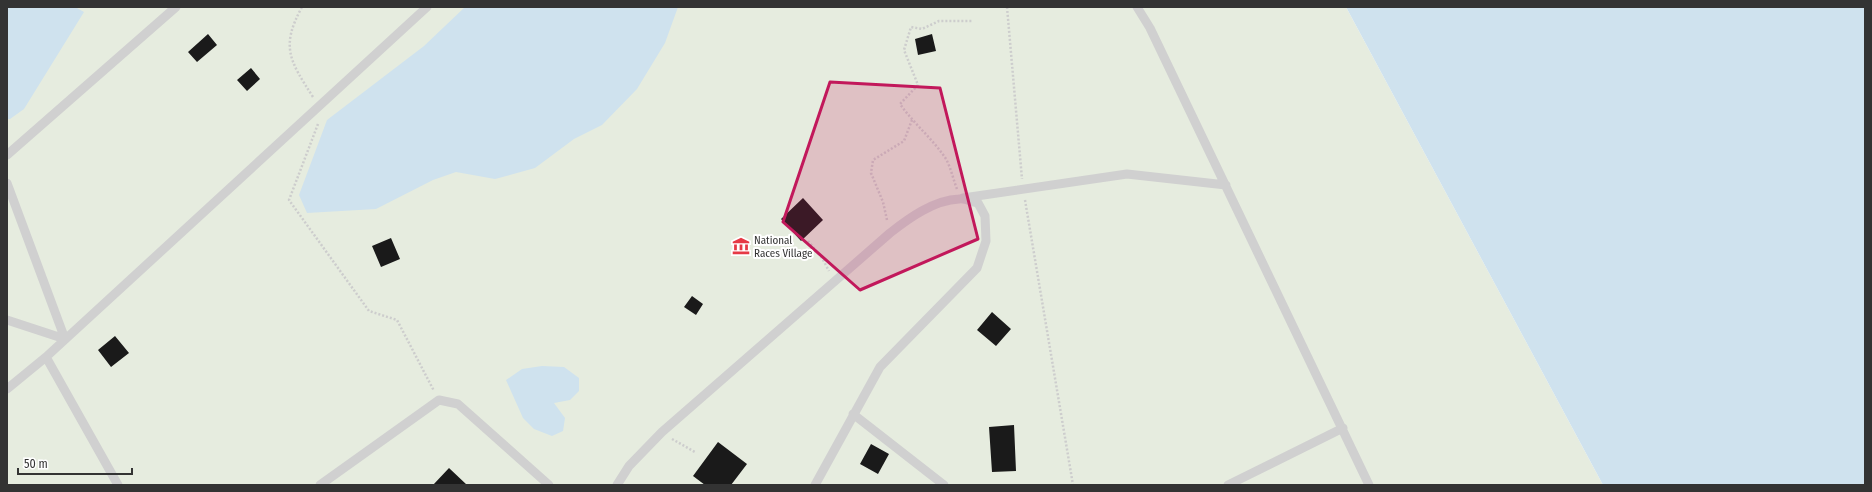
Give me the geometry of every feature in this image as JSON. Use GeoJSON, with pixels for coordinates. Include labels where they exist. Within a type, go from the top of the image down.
{"type":"FeatureCollection","features":[{"type":"Feature","properties":{"kind":"lane"},"geometry":{"type":"LineString","coordinates":[[7,154],[176,7]]}},
{"type":"Feature","properties":{"kind":"lane"},"geometry":{"type":"LineString","coordinates":[[7,389],[46,357],[427,7]]}},
{"type":"Feature","properties":{"kind":"lane"},"geometry":{"type":"LineString","coordinates":[[1137,7],[1150,28],[1370,485]]}},
{"type":"Feature","properties":{"kind":"lane"},"geometry":{"type":"LineString","coordinates":[[617,485],[630,466],[662,432],[890,233],[909,219],[931,206],[960,199],[1023,188],[1127,174],[1226,185]]}},
{"type":"Feature","properties":{"kind":"lane"},"geometry":{"type":"LineString","coordinates":[[7,183],[65,339]]}},
{"type":"Feature","properties":{"kind":"lane"},"geometry":{"type":"LineString","coordinates":[[815,485],[853,414],[880,368],[977,268],[986,241],[985,216],[978,203],[960,199]]}},
{"type":"Feature","properties":{"kind":"lane"},"geometry":{"type":"LineString","coordinates":[[7,320],[65,339]]}},
{"type":"Feature","properties":{"kind":"lane"},"geometry":{"type":"LineString","coordinates":[[46,357],[118,485]]}},
{"type":"Feature","properties":{"kind":"lane"},"geometry":{"type":"LineString","coordinates":[[320,485],[439,400],[458,404],[549,485]]}},
{"type":"Feature","properties":{"kind":"lane"},"geometry":{"type":"LineString","coordinates":[[853,414],[944,485]]}},
{"type":"Feature","properties":{"kind":"lane"},"geometry":{"type":"LineString","coordinates":[[1228,485],[1343,428]]}},
{"type":"Feature","properties":{"kind":"path"},"geometry":{"type":"LineString","coordinates":[[302,7],[293,23],[288,43],[295,69],[318,106],[320,118],[289,200],[368,311],[397,320],[439,400]]}},
{"type":"Feature","properties":{"kind":"path"},"geometry":{"type":"LineString","coordinates":[[1007,7],[1023,188],[1073,485]]}},
{"type":"Feature","properties":{"kind":"path"},"geometry":{"type":"LineString","coordinates":[[960,199],[947,161],[929,137],[912,120],[900,104],[918,85],[904,50],[911,27],[922,29],[939,21],[972,21]]}},
{"type":"Feature","properties":{"kind":"path"},"geometry":{"type":"LineString","coordinates":[[890,233],[883,202],[871,173],[873,160],[904,141],[912,120]]}},
{"type":"Feature","properties":{"kind":"path"},"geometry":{"type":"LineString","coordinates":[[808,241],[822,258],[835,282]]}},
{"type":"Feature","properties":{"kind":"path"},"geometry":{"type":"LineString","coordinates":[[662,432],[695,452]]}},
{"type":"Feature","properties":{"kind":"highlighted area"},"geometry":{"type":"Polygon","coordinates":[[[830,82],[940,88],[978,239],[860,290],[783,222],[830,82]]]}},
{"type":"Feature","properties":{"kind":"shaded area","name":"National Races Village"},"geometry":{"type":"Polygon","coordinates":[[[7,7],[1346,7],[1603,485],[7,485],[7,7]]]}},
{"type":"Feature","properties":{"kind":"water"},"geometry":{"type":"Polygon","coordinates":[[[7,7],[75,7],[84,12],[24,109],[10,119],[7,119],[7,7]]]}},
{"type":"Feature","properties":{"kind":"water"},"geometry":{"type":"Polygon","coordinates":[[[465,7],[678,7],[665,43],[637,89],[602,125],[574,139],[535,168],[495,179],[456,172],[433,180],[376,209],[307,213],[299,195],[327,120],[424,46],[465,7]]]}},
{"type":"Feature","properties":{"kind":"water"},"geometry":{"type":"Polygon","coordinates":[[[1346,7],[1865,7],[1865,485],[1603,485],[1346,7]]]}},
{"type":"Feature","properties":{"kind":"water"},"geometry":{"type":"Polygon","coordinates":[[[542,366],[564,367],[579,378],[579,391],[570,400],[554,403],[565,418],[563,431],[552,436],[534,429],[523,418],[506,380],[522,369],[542,366]]]}},
{"type":"Feature","properties":{"kind":"building"},"geometry":{"type":"Polygon","coordinates":[[[208,34],[217,45],[197,62],[188,52],[208,34]]]}},
{"type":"Feature","properties":{"kind":"building"},"geometry":{"type":"Polygon","coordinates":[[[932,34],[936,51],[918,55],[915,39],[932,34]]]}},
{"type":"Feature","properties":{"kind":"building"},"geometry":{"type":"Polygon","coordinates":[[[251,68],[260,79],[247,91],[237,80],[251,68]]]}},
{"type":"Feature","properties":{"kind":"building"},"geometry":{"type":"Polygon","coordinates":[[[803,198],[823,220],[801,241],[781,219],[803,198]]]}},
{"type":"Feature","properties":{"kind":"building"},"geometry":{"type":"Polygon","coordinates":[[[391,238],[400,259],[381,267],[372,246],[391,238]]]}},
{"type":"Feature","properties":{"kind":"building"},"geometry":{"type":"Polygon","coordinates":[[[692,296],[703,304],[696,315],[684,307],[692,296]]]}},
{"type":"Feature","properties":{"kind":"building"},"geometry":{"type":"Polygon","coordinates":[[[992,312],[1011,329],[996,346],[977,330],[992,312]]]}},
{"type":"Feature","properties":{"kind":"building"},"geometry":{"type":"Polygon","coordinates":[[[115,336],[129,353],[111,367],[98,350],[115,336]]]}},
{"type":"Feature","properties":{"kind":"building"},"geometry":{"type":"Polygon","coordinates":[[[1014,425],[1016,471],[992,472],[989,427],[1014,425]]]}},
{"type":"Feature","properties":{"kind":"building"},"geometry":{"type":"Polygon","coordinates":[[[718,442],[747,464],[731,485],[705,485],[693,476],[718,442]]]}},
{"type":"Feature","properties":{"kind":"building"},"geometry":{"type":"Polygon","coordinates":[[[871,444],[889,454],[878,474],[860,464],[871,444]]]}},
{"type":"Feature","properties":{"kind":"building"},"geometry":{"type":"Polygon","coordinates":[[[449,468],[467,485],[433,485],[449,468]]]}},
{"type":"Feature","properties":{"kind":"place","name":"National Races Village"},"geometry":{"type":"Point","coordinates":[741,246]}}]}
